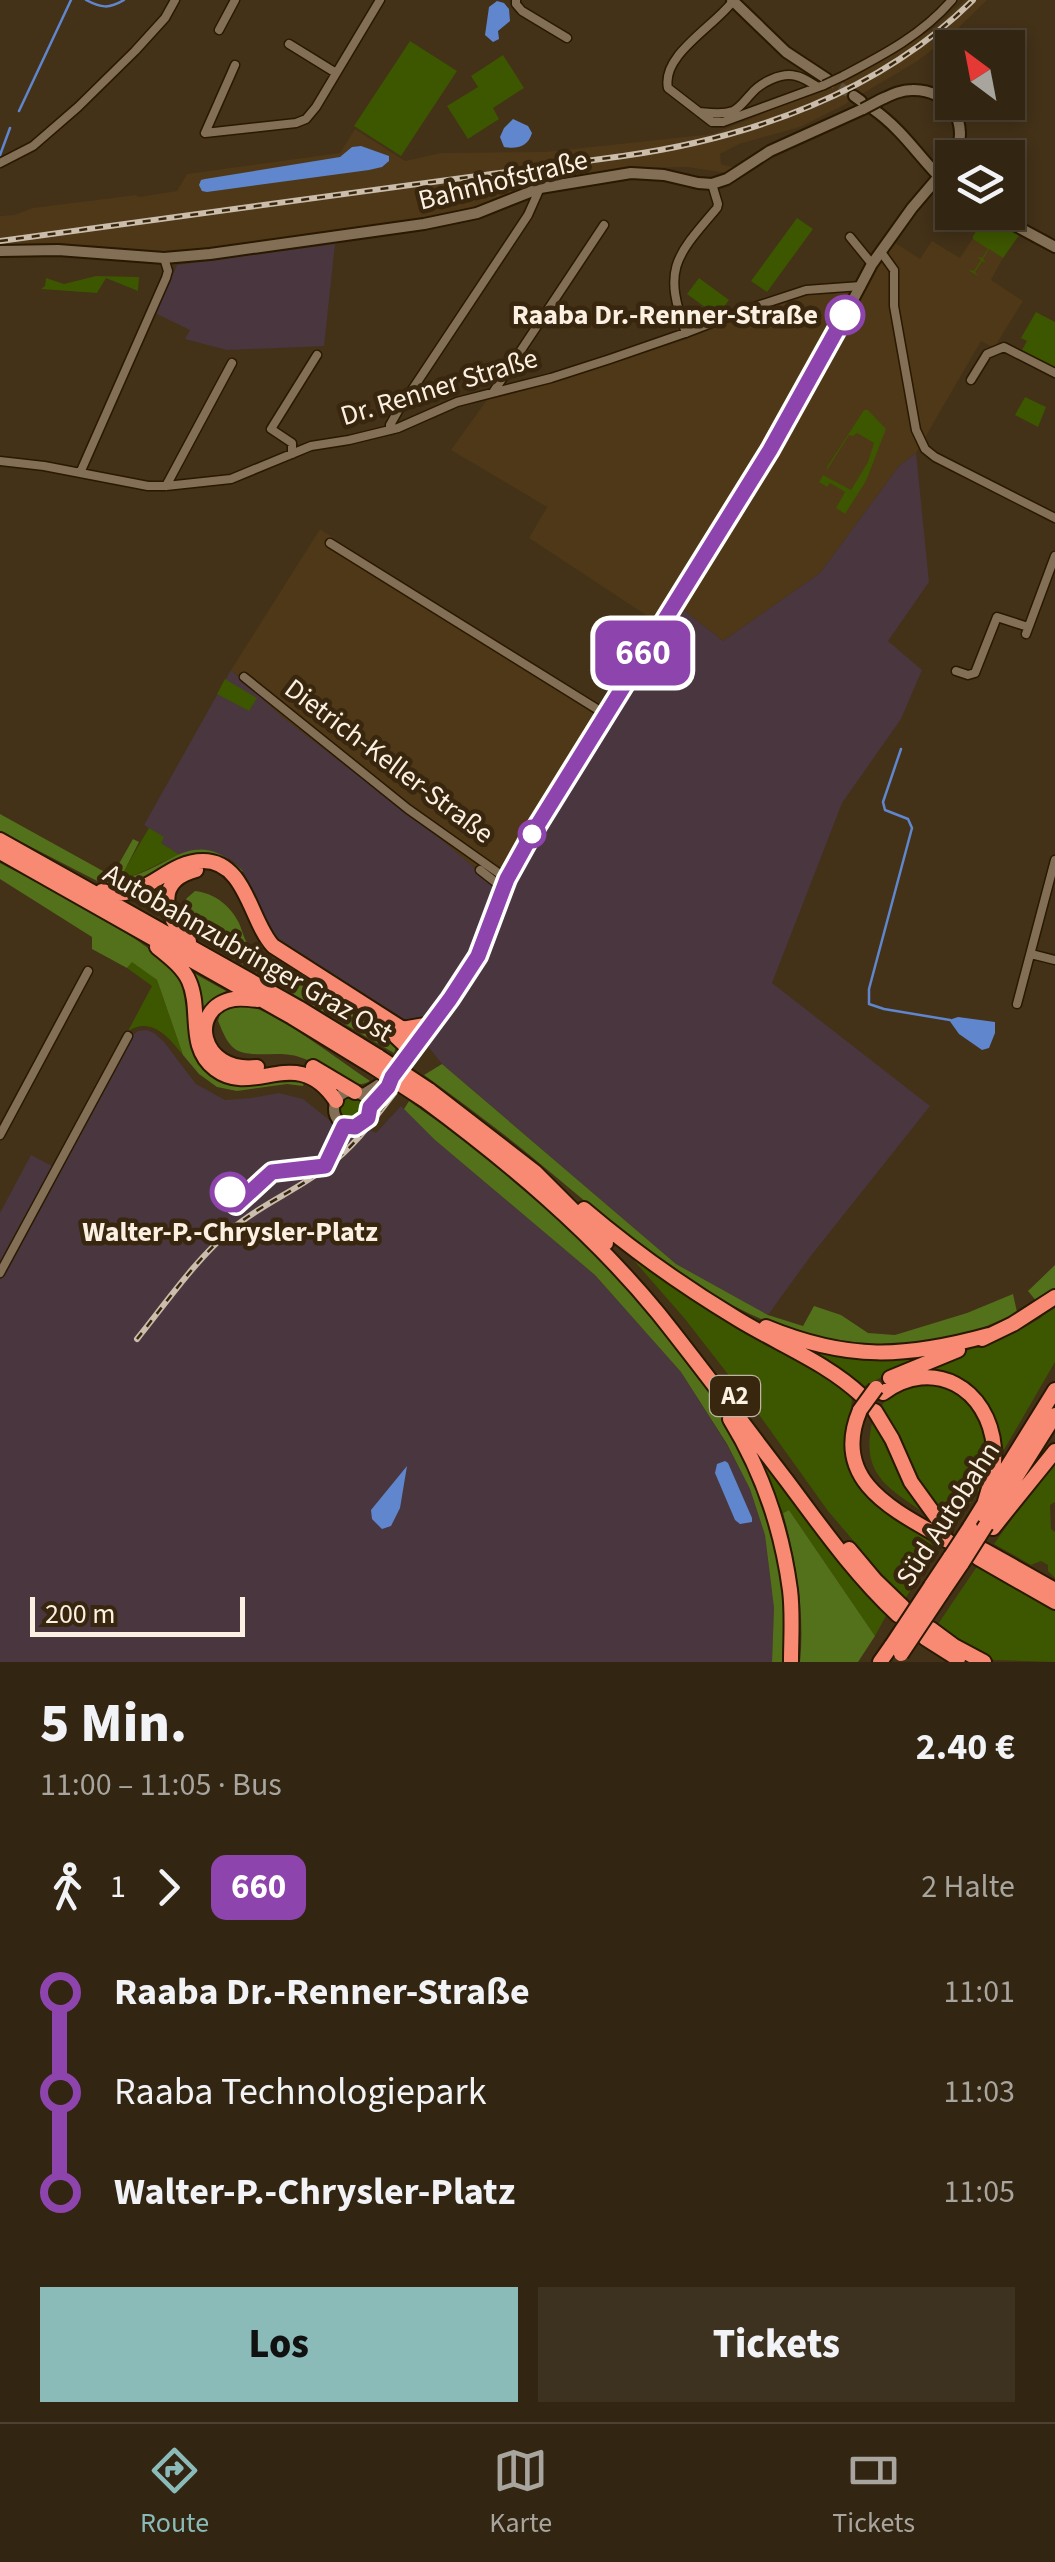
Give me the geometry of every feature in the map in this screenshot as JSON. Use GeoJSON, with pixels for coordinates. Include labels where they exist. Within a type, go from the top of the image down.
{"type":"FeatureCollection","features":[{"type":"Feature","properties":{"kind":"highway","name":"Autobahnzubringer Graz Ost"},"geometry":{"type":"LineString","coordinates":[[0,840],[196,949],[426,1094],[535,1172],[670,1313],[837,1535],[901,1611],[867,1586],[656,1311],[593,1242],[522,1175],[426,1094]]}},
{"type":"Feature","properties":{"kind":"highway","name":"Autobahnzubringer Graz Ost"},"geometry":{"type":"LineString","coordinates":[[0,852],[376,1062]]}},
{"type":"Feature","properties":{"kind":"highway"},"geometry":{"type":"LineString","coordinates":[[89,890],[117,894],[135,891],[178,867],[213,862],[239,883],[262,932],[273,946],[402,1029],[411,1051]]}},
{"type":"Feature","properties":{"kind":"highway"},"geometry":{"type":"LineString","coordinates":[[196,949],[172,920],[166,897],[181,876],[204,869],[218,873],[232,888],[252,932],[268,953],[388,1029],[411,1051]]}},
{"type":"Feature","properties":{"kind":"highway"},"geometry":{"type":"LineString","coordinates":[[138,930],[188,977],[196,1039],[210,1064],[238,1078],[306,1074],[327,1086],[336,1100]]}},
{"type":"Feature","properties":{"kind":"highway"},"geometry":{"type":"LineString","coordinates":[[263,1000],[231,1000],[211,1013],[205,1033],[216,1057],[238,1068],[288,1064],[313,1067],[359,1093]]}},
{"type":"Feature","properties":{"kind":"highway"},"geometry":{"type":"LineString","coordinates":[[402,1029],[431,1024]]}},
{"type":"Feature","properties":{"kind":"highway"},"geometry":{"type":"LineString","coordinates":[[535,1172],[668,1274],[733,1317],[831,1371],[892,1439],[911,1482],[952,1544]]}},
{"type":"Feature","properties":{"kind":"highway"},"geometry":{"type":"LineString","coordinates":[[952,1544],[891,1508],[874,1493],[856,1464],[853,1432],[866,1408],[902,1372],[1013,1324],[1055,1297]]}},
{"type":"Feature","properties":{"kind":"highway"},"geometry":{"type":"LineString","coordinates":[[718,1305],[800,1339],[873,1354],[916,1352],[989,1335]]}},
{"type":"Feature","properties":{"kind":"highway"},"geometry":{"type":"LineString","coordinates":[[706,1374],[750,1456],[779,1529],[790,1594],[791,1662]]}},
{"type":"Feature","properties":{"kind":"highway"},"geometry":{"type":"LineString","coordinates":[[880,1391],[904,1381],[930,1377],[954,1383],[974,1398],[988,1420],[994,1447],[993,1474],[982,1508]]}},
{"type":"Feature","properties":{"kind":"highway","name":"Süd Autobahn"},"geometry":{"type":"LineString","coordinates":[[880,1662],[896,1654],[936,1590],[952,1544],[970,1528],[1055,1390]]}},
{"type":"Feature","properties":{"kind":"highway","name":"Süd Autobahn"},"geometry":{"type":"LineString","coordinates":[[952,1544],[978,1552],[1055,1415]]}},
{"type":"Feature","properties":{"kind":"highway"},"geometry":{"type":"LineString","coordinates":[[990,1527],[1055,1451]]}},
{"type":"Feature","properties":{"kind":"highway"},"geometry":{"type":"LineString","coordinates":[[978,1552],[1054,1592]]}},
{"type":"Feature","properties":{"kind":"highway"},"geometry":{"type":"LineString","coordinates":[[964,1662],[928,1634],[984,1662]]}},
{"type":"Feature","properties":{"kind":"main road"},"geometry":{"type":"LineString","coordinates":[[733,0],[823,84]]}},
{"type":"Feature","properties":{"kind":"main road"},"geometry":{"type":"LineString","coordinates":[[712,184],[770,150],[899,91],[914,89],[941,98],[960,124],[960,140]]}},
{"type":"Feature","properties":{"kind":"main road"},"geometry":{"type":"LineString","coordinates":[[866,103],[905,135],[935,172]]}},
{"type":"Feature","properties":{"kind":"main road","name":"Bahnhofstraße"},"geometry":{"type":"LineString","coordinates":[[0,251],[58,250],[164,258],[424,224],[477,212],[540,188],[631,173],[664,174],[712,184]]}},
{"type":"Feature","properties":{"kind":"main road"},"geometry":{"type":"LineString","coordinates":[[411,1051],[478,956],[505,884],[546,809],[770,450],[872,264],[935,183]]}},
{"type":"Feature","properties":{"kind":"main road"},"geometry":{"type":"LineString","coordinates":[[1024,230],[1055,246]]}},
{"type":"Feature","properties":{"kind":"main road"},"geometry":{"type":"LineString","coordinates":[[384,1085],[368,1118],[360,1126],[344,1126],[336,1118],[336,1100],[342,1095],[359,1093],[384,1085]]}},
{"type":"Feature","properties":{"kind":"main road"},"geometry":{"type":"LineString","coordinates":[[359,1093],[370,1107]]}},
{"type":"Feature","properties":{"kind":"street"},"geometry":{"type":"LineString","coordinates":[[0,163],[34,146],[78,108],[165,18],[175,0]]}},
{"type":"Feature","properties":{"kind":"street"},"geometry":{"type":"LineString","coordinates":[[219,30],[235,0]]}},
{"type":"Feature","properties":{"kind":"street"},"geometry":{"type":"LineString","coordinates":[[236,65],[206,133],[306,120],[380,0]]}},
{"type":"Feature","properties":{"kind":"street"},"geometry":{"type":"LineString","coordinates":[[516,0],[522,10],[567,38]]}},
{"type":"Feature","properties":{"kind":"street"},"geometry":{"type":"LineString","coordinates":[[733,0],[668,70],[666,84],[675,95],[712,122],[748,115],[843,76],[905,42],[952,0]]}},
{"type":"Feature","properties":{"kind":"street"},"geometry":{"type":"LineString","coordinates":[[289,44],[336,73]]}},
{"type":"Feature","properties":{"kind":"street"},"geometry":{"type":"LineString","coordinates":[[695,111],[721,114],[742,105],[754,89],[791,74],[823,84]]}},
{"type":"Feature","properties":{"kind":"street"},"geometry":{"type":"LineString","coordinates":[[742,105],[748,115]]}},
{"type":"Feature","properties":{"kind":"street"},"geometry":{"type":"LineString","coordinates":[[686,333],[672,289],[673,272],[678,258],[717,208],[712,184]]}},
{"type":"Feature","properties":{"kind":"street"},"geometry":{"type":"LineString","coordinates":[[390,430],[398,410],[528,215],[540,188]]}},
{"type":"Feature","properties":{"kind":"street"},"geometry":{"type":"LineString","coordinates":[[494,391],[604,225]]}},
{"type":"Feature","properties":{"kind":"street"},"geometry":{"type":"LineString","coordinates":[[850,237],[872,264]]}},
{"type":"Feature","properties":{"kind":"street"},"geometry":{"type":"LineString","coordinates":[[881,252],[894,270],[897,324],[916,430],[926,449],[936,458],[1055,518]]}},
{"type":"Feature","properties":{"kind":"street"},"geometry":{"type":"LineString","coordinates":[[80,473],[166,278],[164,258]]}},
{"type":"Feature","properties":{"kind":"street","name":"Dr. Renner Straße"},"geometry":{"type":"LineString","coordinates":[[0,461],[148,486],[231,480],[312,446],[390,430],[457,402],[551,378],[806,290],[861,286]]}},
{"type":"Feature","properties":{"kind":"street"},"geometry":{"type":"LineString","coordinates":[[970,380],[987,354],[999,348],[1012,350],[1055,372]]}},
{"type":"Feature","properties":{"kind":"street"},"geometry":{"type":"LineString","coordinates":[[292,454],[292,443],[271,429],[317,355]]}},
{"type":"Feature","properties":{"kind":"street"},"geometry":{"type":"LineString","coordinates":[[166,486],[232,363]]}},
{"type":"Feature","properties":{"kind":"street"},"geometry":{"type":"LineString","coordinates":[[330,543],[605,714]]}},
{"type":"Feature","properties":{"kind":"street"},"geometry":{"type":"LineString","coordinates":[[956,671],[968,676],[975,673],[997,618],[1027,630],[1055,556]]}},
{"type":"Feature","properties":{"kind":"street","name":"Dietrich-Keller-Straße"},"geometry":{"type":"LineString","coordinates":[[244,677],[505,884]]}},
{"type":"Feature","properties":{"kind":"street"},"geometry":{"type":"LineString","coordinates":[[1017,1004],[1055,860]]}},
{"type":"Feature","properties":{"kind":"street"},"geometry":{"type":"LineString","coordinates":[[480,870],[505,884]]}},
{"type":"Feature","properties":{"kind":"street"},"geometry":{"type":"LineString","coordinates":[[1031,954],[1055,960]]}},
{"type":"Feature","properties":{"kind":"street"},"geometry":{"type":"LineString","coordinates":[[0,1135],[88,972]]}},
{"type":"Feature","properties":{"kind":"street"},"geometry":{"type":"LineString","coordinates":[[0,1273],[128,1036]]}},
{"type":"Feature","properties":{"kind":"shaded area"},"geometry":{"type":"Polygon","coordinates":[[[965,0],[987,0],[956,30],[935,30],[935,47],[919,60],[842,106],[800,127],[739,144],[720,154],[721,164],[735,168],[728,173],[687,167],[644,168],[539,182],[495,203],[440,217],[207,252],[0,255],[0,216],[33,208],[177,191],[187,174],[340,153],[355,129],[405,161],[441,153],[545,152],[713,134],[858,75],[934,28],[965,0]]]}},
{"type":"Feature","properties":{"kind":"shaded area"},"geometry":{"type":"Polygon","coordinates":[[[973,238],[1004,256],[991,280],[1023,301],[994,348],[981,341],[916,453],[899,466],[820,573],[723,641],[681,608],[655,621],[529,538],[547,507],[451,450],[489,397],[550,384],[684,340],[751,310],[805,294],[864,290],[894,242],[920,259],[932,241],[960,258],[973,238]]]}},
{"type":"Feature","properties":{"kind":"shaded area"},"geometry":{"type":"Polygon","coordinates":[[[335,244],[324,346],[227,350],[185,339],[190,330],[155,313],[177,265],[335,244]]]}},
{"type":"Feature","properties":{"kind":"shaded area"},"geometry":{"type":"Polygon","coordinates":[[[916,453],[929,582],[888,641],[922,670],[901,719],[842,803],[772,983],[930,1106],[768,1315],[676,1264],[442,1064],[410,1023],[276,937],[266,924],[243,871],[230,859],[199,849],[180,855],[160,843],[163,837],[144,825],[231,670],[281,716],[496,886],[655,621],[681,608],[723,641],[820,573],[899,466],[916,453]]]}},
{"type":"Feature","properties":{"kind":"shaded area"},"geometry":{"type":"Polygon","coordinates":[[[320,529],[602,705],[496,887],[437,836],[281,716],[231,670],[320,529]]]}},
{"type":"Feature","properties":{"kind":"shaded area"},"geometry":{"type":"Polygon","coordinates":[[[147,1030],[164,1042],[196,1084],[225,1100],[279,1093],[303,1099],[347,1131],[366,1128],[376,1133],[401,1106],[435,1140],[595,1275],[681,1372],[750,1489],[765,1535],[774,1608],[772,1662],[0,1662],[0,1280],[130,1037],[147,1030]]]}},
{"type":"Feature","properties":{"kind":"shaded area"},"geometry":{"type":"Polygon","coordinates":[[[31,1155],[54,1167],[0,1266],[0,1213],[31,1155]]]}},
{"type":"Feature","properties":{"kind":"green space"},"geometry":{"type":"Polygon","coordinates":[[[410,41],[457,71],[401,156],[354,126],[410,41]]]}},
{"type":"Feature","properties":{"kind":"green space"},"geometry":{"type":"Polygon","coordinates":[[[503,55],[524,88],[493,108],[499,119],[468,139],[447,106],[478,87],[471,76],[503,55]]]}},
{"type":"Feature","properties":{"kind":"green space"},"geometry":{"type":"Polygon","coordinates":[[[797,218],[813,229],[767,292],[751,281],[797,218]]]}},
{"type":"Feature","properties":{"kind":"green space"},"geometry":{"type":"Polygon","coordinates":[[[977,230],[1020,234],[1003,258],[989,249],[983,259],[986,263],[982,261],[975,272],[978,276],[968,270],[974,271],[981,260],[977,257],[982,258],[988,249],[973,236],[977,230]]]}},
{"type":"Feature","properties":{"kind":"green space"},"geometry":{"type":"Polygon","coordinates":[[[96,276],[139,277],[138,291],[106,278],[97,293],[41,289],[46,278],[64,284],[96,276]]]}},
{"type":"Feature","properties":{"kind":"green space"},"geometry":{"type":"Polygon","coordinates":[[[699,278],[729,300],[717,316],[687,294],[699,278]]]}},
{"type":"Feature","properties":{"kind":"green space"},"geometry":{"type":"Polygon","coordinates":[[[1036,312],[1055,322],[1055,367],[1022,350],[1027,341],[1021,338],[1036,312]]]}},
{"type":"Feature","properties":{"kind":"green space"},"geometry":{"type":"Polygon","coordinates":[[[1025,397],[1046,407],[1038,427],[1015,415],[1025,397]]]}},
{"type":"Feature","properties":{"kind":"green space"},"geometry":{"type":"Polygon","coordinates":[[[864,410],[886,429],[866,481],[845,514],[836,508],[845,492],[830,483],[827,487],[819,482],[823,475],[851,490],[874,443],[857,433],[849,435],[827,467],[864,410]]]}},
{"type":"Feature","properties":{"kind":"green space"},"geometry":{"type":"Polygon","coordinates":[[[225,679],[257,698],[249,711],[217,694],[225,679]]]}},
{"type":"Feature","properties":{"kind":"green space"},"geometry":{"type":"Polygon","coordinates":[[[0,814],[112,876],[133,839],[139,842],[120,879],[195,850],[209,850],[225,857],[243,871],[239,875],[216,860],[147,883],[105,885],[0,831],[0,814]]]}},
{"type":"Feature","properties":{"kind":"green space"},"geometry":{"type":"Polygon","coordinates":[[[149,828],[164,837],[161,843],[180,855],[119,879],[149,828]]]}},
{"type":"Feature","properties":{"kind":"green space"},"geometry":{"type":"Polygon","coordinates":[[[0,863],[99,916],[169,966],[184,990],[192,1041],[200,1062],[305,1080],[303,1086],[287,1084],[237,1091],[217,1087],[199,1074],[183,1055],[157,980],[132,962],[127,968],[92,949],[92,937],[0,879],[0,863]]]}},
{"type":"Feature","properties":{"kind":"green space"},"geometry":{"type":"Polygon","coordinates":[[[195,891],[209,894],[226,905],[254,951],[393,1040],[394,1053],[189,933],[181,908],[195,891]]]}},
{"type":"Feature","properties":{"kind":"green space"},"geometry":{"type":"Polygon","coordinates":[[[132,961],[157,980],[183,1055],[159,1031],[145,1026],[128,1031],[152,986],[127,968],[132,961]]]}},
{"type":"Feature","properties":{"kind":"green space"},"geometry":{"type":"Polygon","coordinates":[[[190,971],[226,991],[213,998],[201,1013],[190,971]]]}},
{"type":"Feature","properties":{"kind":"green space"},"geometry":{"type":"Polygon","coordinates":[[[246,1004],[294,1029],[370,1081],[354,1084],[297,1056],[236,1050],[218,1021],[221,1010],[246,1004]]]}},
{"type":"Feature","properties":{"kind":"green space"},"geometry":{"type":"Polygon","coordinates":[[[442,1064],[676,1264],[768,1315],[803,1326],[814,1306],[841,1315],[868,1333],[895,1335],[1013,1294],[1017,1312],[958,1336],[894,1348],[832,1343],[766,1321],[675,1272],[424,1075],[442,1064]]]}},
{"type":"Feature","properties":{"kind":"green space"},"geometry":{"type":"Polygon","coordinates":[[[352,1096],[361,1100],[365,1109],[361,1118],[352,1122],[343,1118],[339,1109],[343,1100],[352,1096]]]}},
{"type":"Feature","properties":{"kind":"green space"},"geometry":{"type":"Polygon","coordinates":[[[409,1101],[502,1168],[583,1240],[656,1321],[719,1407],[768,1517],[783,1604],[782,1662],[772,1662],[774,1608],[765,1535],[750,1489],[727,1444],[681,1372],[595,1275],[435,1140],[404,1109],[409,1101]]]}},
{"type":"Feature","properties":{"kind":"green space"},"geometry":{"type":"Polygon","coordinates":[[[624,1249],[712,1312],[802,1359],[852,1394],[847,1448],[858,1482],[881,1508],[943,1543],[904,1600],[828,1511],[685,1319],[624,1249]]]}},
{"type":"Feature","properties":{"kind":"green space"},"geometry":{"type":"Polygon","coordinates":[[[1055,1265],[1055,1288],[1037,1302],[1028,1291],[1055,1265]]]}},
{"type":"Feature","properties":{"kind":"green space"},"geometry":{"type":"Polygon","coordinates":[[[1055,1306],[1055,1362],[1001,1455],[980,1397],[912,1373],[1025,1327],[1055,1306]]]}},
{"type":"Feature","properties":{"kind":"green space"},"geometry":{"type":"Polygon","coordinates":[[[799,1346],[846,1359],[915,1359],[863,1387],[799,1346]]]}},
{"type":"Feature","properties":{"kind":"green space"},"geometry":{"type":"Polygon","coordinates":[[[915,1383],[953,1389],[974,1408],[986,1434],[985,1478],[959,1518],[953,1519],[927,1496],[879,1409],[889,1396],[915,1383]]]}},
{"type":"Feature","properties":{"kind":"green space"},"geometry":{"type":"Polygon","coordinates":[[[873,1418],[882,1430],[904,1484],[928,1516],[889,1487],[873,1467],[873,1418]]]}},
{"type":"Feature","properties":{"kind":"green space"},"geometry":{"type":"Polygon","coordinates":[[[757,1456],[846,1572],[887,1614],[875,1636],[789,1510],[783,1513],[757,1456]]]}},
{"type":"Feature","properties":{"kind":"green space"},"geometry":{"type":"Polygon","coordinates":[[[1055,1464],[1055,1502],[1050,1505],[1051,1529],[1055,1532],[1055,1578],[1041,1561],[1031,1565],[994,1544],[1055,1464]]]}},
{"type":"Feature","properties":{"kind":"green space"},"geometry":{"type":"Polygon","coordinates":[[[789,1510],[875,1636],[858,1662],[800,1662],[798,1587],[783,1513],[789,1510]]]}},
{"type":"Feature","properties":{"kind":"green space"},"geometry":{"type":"Polygon","coordinates":[[[978,1565],[1055,1607],[1055,1662],[994,1660],[936,1627],[978,1565]]]}},
{"type":"Feature","properties":{"kind":"water"},"geometry":{"type":"Polygon","coordinates":[[[497,1],[509,9],[510,21],[498,31],[499,39],[493,42],[485,35],[489,7],[497,1]]]}},
{"type":"Feature","properties":{"kind":"water"},"geometry":{"type":"Polygon","coordinates":[[[513,119],[528,126],[532,133],[521,146],[504,147],[500,137],[513,119]]]}},
{"type":"Feature","properties":{"kind":"water"},"geometry":{"type":"Polygon","coordinates":[[[361,146],[389,156],[389,161],[369,170],[207,192],[199,185],[205,179],[340,157],[352,147],[361,146]]]}},
{"type":"Feature","properties":{"kind":"water"},"geometry":{"type":"Polygon","coordinates":[[[958,1017],[995,1022],[989,1048],[982,1050],[959,1034],[949,1020],[958,1017]]]}},
{"type":"Feature","properties":{"kind":"water"},"geometry":{"type":"Polygon","coordinates":[[[725,1461],[752,1522],[740,1524],[735,1520],[715,1473],[717,1464],[725,1461]]]}},
{"type":"Feature","properties":{"kind":"water"},"geometry":{"type":"Polygon","coordinates":[[[407,1466],[400,1508],[391,1526],[382,1529],[372,1519],[371,1510],[407,1466]]]}},
{"type":"Feature","properties":{"kind":"waterway"},"geometry":{"type":"LineString","coordinates":[[19,111],[71,0]]}},
{"type":"Feature","properties":{"kind":"waterway"},"geometry":{"type":"LineString","coordinates":[[86,0],[105,6],[124,0]]}},
{"type":"Feature","properties":{"kind":"waterway"},"geometry":{"type":"LineString","coordinates":[[0,155],[10,128]]}},
{"type":"Feature","properties":{"kind":"waterway"},"geometry":{"type":"LineString","coordinates":[[901,749],[883,802],[885,810],[908,819],[912,828],[869,989],[869,1004],[950,1020]]}},
{"type":"Feature","properties":{"kind":"tunnel"},"geometry":{"type":"LineString","coordinates":[[827,79],[854,96]]}},
{"type":"Feature","properties":{"kind":"railway"},"geometry":{"type":"LineString","coordinates":[[0,241],[623,156],[719,137],[811,106],[855,85],[897,61],[973,0]]}},
{"type":"Feature","properties":{"kind":"railway"},"geometry":{"type":"LineString","coordinates":[[137,1339],[219,1241],[243,1220],[338,1158],[395,1092]]}},
{"type":"Feature","properties":{"kind":"bus line","name":"660"},"geometry":{"type":"LineString","coordinates":[[230,1192],[236,1205],[272,1172],[325,1166],[344,1126],[355,1127],[368,1118],[370,1107],[462,983],[478,956],[507,879],[532,834],[770,450],[845,315]]}},
{"type":"Feature","properties":{"kind":"place","name":"Raaba Dr.-Renner-Straße"},"geometry":{"type":"Point","coordinates":[845,315]}},
{"type":"Feature","properties":{"kind":"place","name":"Walter-P.-Chrysler-Platz"},"geometry":{"type":"Point","coordinates":[230,1192]}}]}
